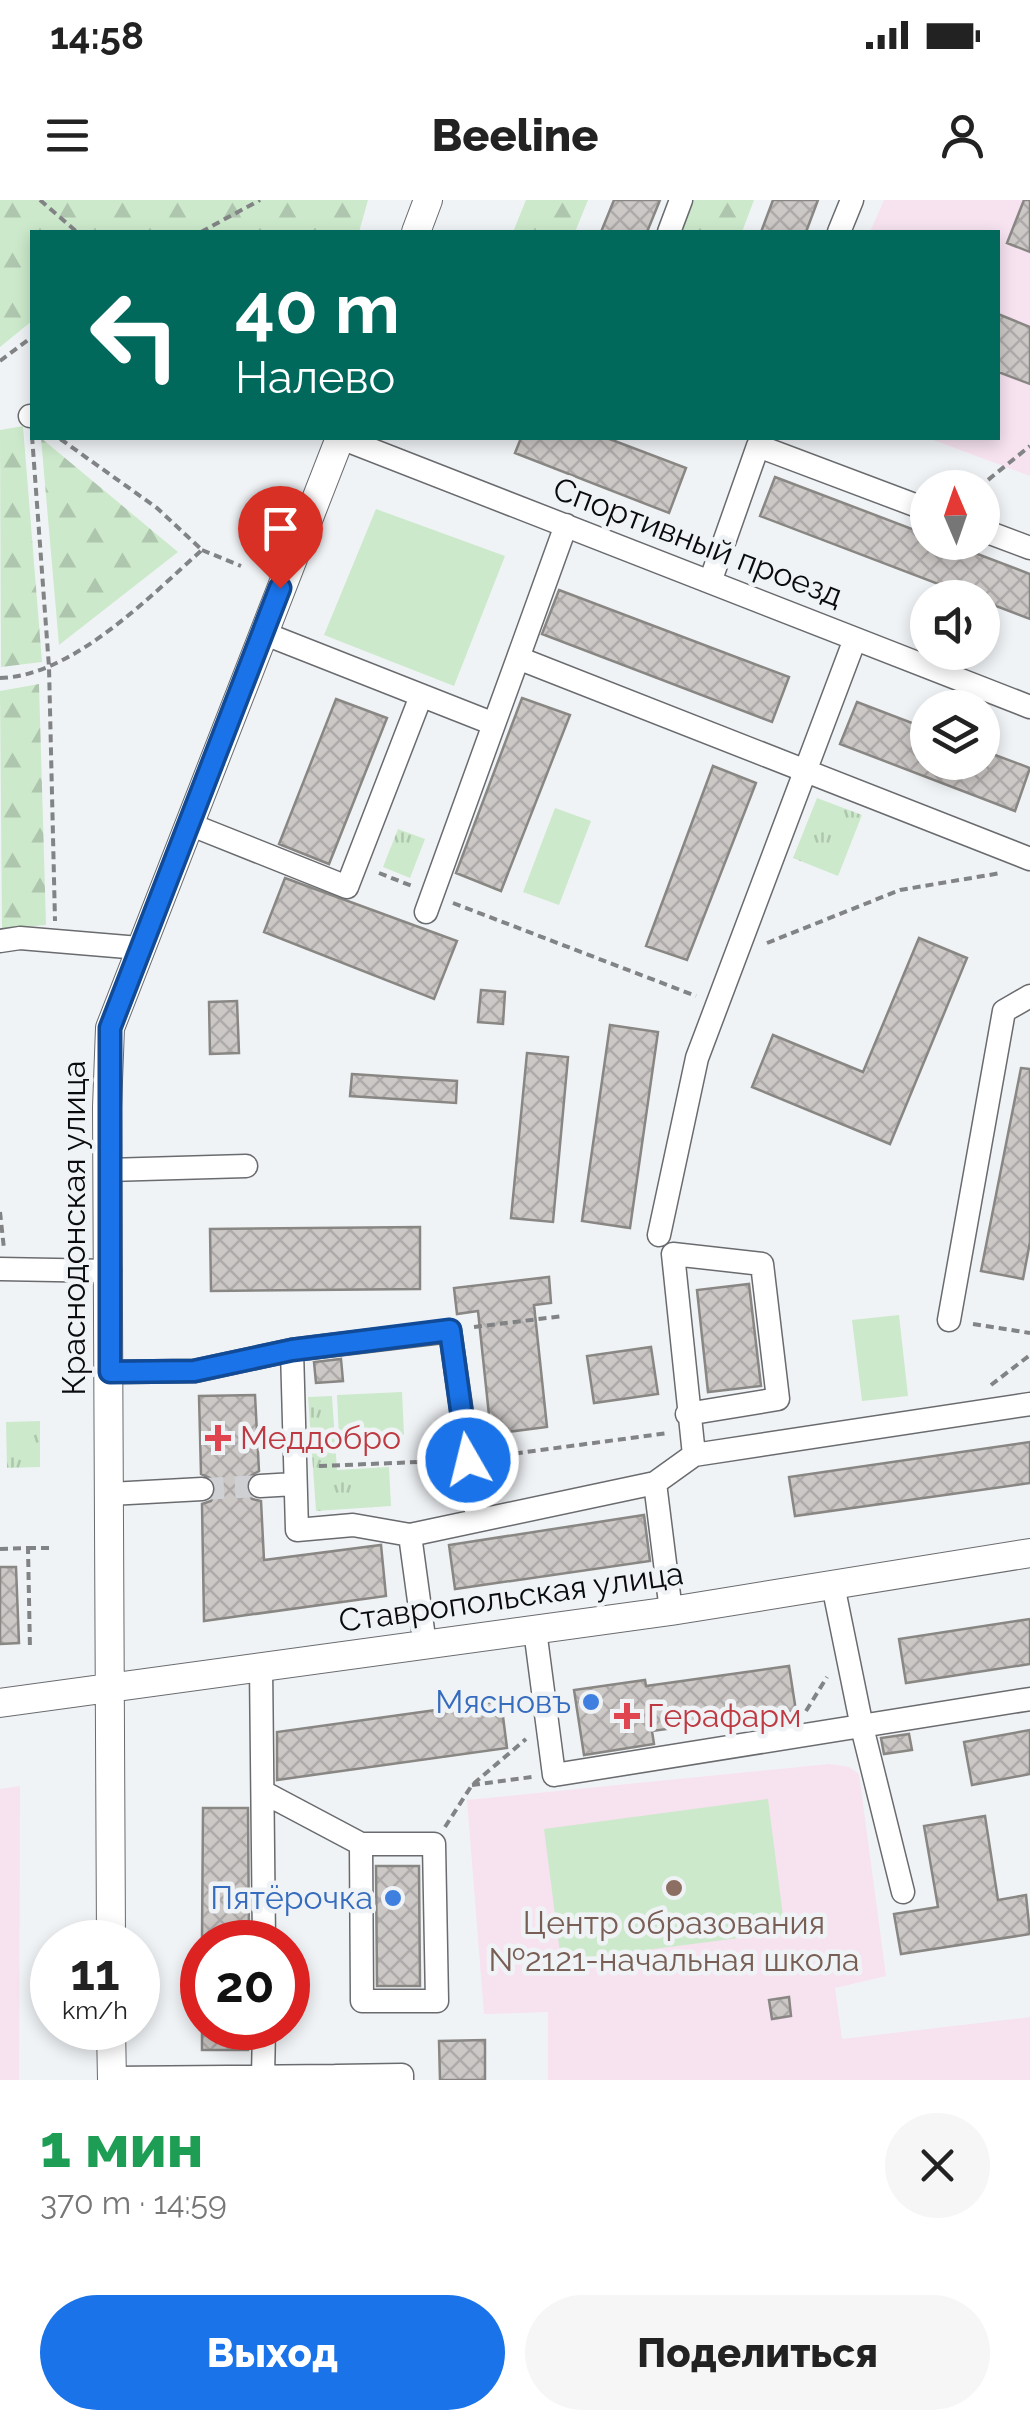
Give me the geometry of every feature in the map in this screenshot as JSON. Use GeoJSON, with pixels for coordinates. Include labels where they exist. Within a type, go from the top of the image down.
{"type":"FeatureCollection","features":[{"type":"Feature","properties":{"kind":"main road"},"geometry":{"type":"LineString","coordinates":[[417,230],[428,200]]}},
{"type":"Feature","properties":{"kind":"main road","name":"Краснодонская улица"},"geometry":{"type":"LineString","coordinates":[[111,1920],[110,1028],[339,440]]}},
{"type":"Feature","properties":{"kind":"main road","name":"Ставропольская улица"},"geometry":{"type":"LineString","coordinates":[[0,1703],[670,1611],[1030,1553]]}},
{"type":"Feature","properties":{"kind":"main road"},"geometry":{"type":"LineString","coordinates":[[111,2050],[112,2079]]}},
{"type":"Feature","properties":{"kind":"street"},"geometry":{"type":"LineString","coordinates":[[670,230],[681,200]]}},
{"type":"Feature","properties":{"kind":"street"},"geometry":{"type":"LineString","coordinates":[[840,230],[852,200]]}},
{"type":"Feature","properties":{"kind":"street","name":"Спортивный проезд"},"geometry":{"type":"LineString","coordinates":[[345,440],[1030,707]]}},
{"type":"Feature","properties":{"kind":"street"},"geometry":{"type":"LineString","coordinates":[[710,582],[760,442],[910,503]]}},
{"type":"Feature","properties":{"kind":"street"},"geometry":{"type":"LineString","coordinates":[[430,904],[566,526]]}},
{"type":"Feature","properties":{"kind":"street"},"geometry":{"type":"LineString","coordinates":[[1000,537],[1030,548]]}},
{"type":"Feature","properties":{"kind":"street"},"geometry":{"type":"LineString","coordinates":[[263,633],[494,724]]}},
{"type":"Feature","properties":{"kind":"street"},"geometry":{"type":"LineString","coordinates":[[660,1235],[698,1058],[855,638]]}},
{"type":"Feature","properties":{"kind":"street"},"geometry":{"type":"LineString","coordinates":[[518,658],[804,770],[1021,865]]}},
{"type":"Feature","properties":{"kind":"street"},"geometry":{"type":"LineString","coordinates":[[188,824],[347,887],[420,696]]}},
{"type":"Feature","properties":{"kind":"street"},"geometry":{"type":"LineString","coordinates":[[0,940],[55,940],[139,948]]}},
{"type":"Feature","properties":{"kind":"street"},"geometry":{"type":"LineString","coordinates":[[949,1320],[1004,1011],[1030,996]]}},
{"type":"Feature","properties":{"kind":"street"},"geometry":{"type":"LineString","coordinates":[[108,1170],[246,1166]]}},
{"type":"Feature","properties":{"kind":"street"},"geometry":{"type":"LineString","coordinates":[[687,1414],[778,1400],[762,1264],[673,1254],[687,1414],[694,1455]]}},
{"type":"Feature","properties":{"kind":"street"},"geometry":{"type":"LineString","coordinates":[[3,1269],[110,1271]]}},
{"type":"Feature","properties":{"kind":"street"},"geometry":{"type":"LineString","coordinates":[[110,1372],[194,1371],[292,1350],[450,1330],[477,1518]]}},
{"type":"Feature","properties":{"kind":"street"},"geometry":{"type":"LineString","coordinates":[[292,1350],[297,1530],[352,1525],[410,1535],[655,1483],[694,1455],[1030,1404]]}},
{"type":"Feature","properties":{"kind":"street"},"geometry":{"type":"LineString","coordinates":[[655,1483],[670,1611]]}},
{"type":"Feature","properties":{"kind":"street"},"geometry":{"type":"LineString","coordinates":[[260,1486],[295,1484]]}},
{"type":"Feature","properties":{"kind":"street"},"geometry":{"type":"LineString","coordinates":[[110,1494],[202,1489]]}},
{"type":"Feature","properties":{"kind":"street"},"geometry":{"type":"LineString","coordinates":[[410,1535],[425,1645]]}},
{"type":"Feature","properties":{"kind":"street"},"geometry":{"type":"LineString","coordinates":[[833,1584],[862,1727],[903,1892]]}},
{"type":"Feature","properties":{"kind":"street"},"geometry":{"type":"LineString","coordinates":[[535,1630],[554,1774],[1030,1699]]}},
{"type":"Feature","properties":{"kind":"street"},"geometry":{"type":"LineString","coordinates":[[261,1666],[264,1920]]}},
{"type":"Feature","properties":{"kind":"street"},"geometry":{"type":"LineString","coordinates":[[263,1792],[361,1844],[434,1844],[437,2001],[362,2001],[361,1844]]}},
{"type":"Feature","properties":{"kind":"street"},"geometry":{"type":"LineString","coordinates":[[263,2076],[264,2050]]}},
{"type":"Feature","properties":{"kind":"street"},"geometry":{"type":"LineString","coordinates":[[112,2079],[402,2075],[402,2080]]}},
{"type":"Feature","properties":{"kind":"path"},"geometry":{"type":"LineString","coordinates":[[40,200],[75,230]]}},
{"type":"Feature","properties":{"kind":"path"},"geometry":{"type":"LineString","coordinates":[[205,230],[260,200]]}},
{"type":"Feature","properties":{"kind":"path"},"geometry":{"type":"LineString","coordinates":[[1,358],[30,338]]}},
{"type":"Feature","properties":{"kind":"path"},"geometry":{"type":"LineString","coordinates":[[33,440],[49,668],[55,940]]}},
{"type":"Feature","properties":{"kind":"path"},"geometry":{"type":"LineString","coordinates":[[63,440],[157,508],[202,550],[241,566]]}},
{"type":"Feature","properties":{"kind":"path"},"geometry":{"type":"LineString","coordinates":[[1000,470],[1030,446]]}},
{"type":"Feature","properties":{"kind":"path"},"geometry":{"type":"LineString","coordinates":[[0,678],[21,678],[49,668],[128,616],[202,550]]}},
{"type":"Feature","properties":{"kind":"path"},"geometry":{"type":"LineString","coordinates":[[356,864],[430,904],[717,1004]]}},
{"type":"Feature","properties":{"kind":"path"},"geometry":{"type":"LineString","coordinates":[[734,956],[900,890],[1021,865]]}},
{"type":"Feature","properties":{"kind":"path"},"geometry":{"type":"LineString","coordinates":[[0,1212],[3,1269]]}},
{"type":"Feature","properties":{"kind":"path"},"geometry":{"type":"LineString","coordinates":[[450,1330],[563,1316]]}},
{"type":"Feature","properties":{"kind":"path"},"geometry":{"type":"LineString","coordinates":[[949,1320],[1030,1333]]}},
{"type":"Feature","properties":{"kind":"path"},"geometry":{"type":"LineString","coordinates":[[28,1548],[30,1650]]}},
{"type":"Feature","properties":{"kind":"path"},"geometry":{"type":"LineString","coordinates":[[0,1549],[50,1548]]}},
{"type":"Feature","properties":{"kind":"path"},"geometry":{"type":"LineString","coordinates":[[789,1738],[846,1648]]}},
{"type":"Feature","properties":{"kind":"path"},"geometry":{"type":"LineString","coordinates":[[434,1844],[472,1785],[547,1721]]}},
{"type":"Feature","properties":{"kind":"path"},"geometry":{"type":"LineString","coordinates":[[472,1785],[554,1774]]}},
{"type":"Feature","properties":{"kind":"shaded area"},"geometry":{"type":"Polygon","coordinates":[[[884,200],[1030,200],[1030,476],[933,440],[1000,440],[1000,230],[871,230],[884,200]]]}},
{"type":"Feature","properties":{"kind":"shaded area","name":"Центр образования №2121-начальная школа"},"geometry":{"type":"Polygon","coordinates":[[[829,1764],[849,1767],[859,1774],[886,1976],[835,1988],[842,2039],[1030,2017],[1030,2080],[548,2080],[548,2012],[484,2014],[467,1800],[829,1764]]]}},
{"type":"Feature","properties":{"kind":"shaded area"},"geometry":{"type":"Polygon","coordinates":[[[20,1786],[19,2080],[0,2080],[0,1789],[20,1786]]]}},
{"type":"Feature","properties":{"kind":"green space"},"geometry":{"type":"Polygon","coordinates":[[[0,200],[368,200],[360,230],[30,230],[30,323],[0,347],[0,200]]]}},
{"type":"Feature","properties":{"kind":"green space"},"geometry":{"type":"Polygon","coordinates":[[[526,200],[588,200],[576,230],[514,230],[526,200]]]}},
{"type":"Feature","properties":{"kind":"green space"},"geometry":{"type":"Polygon","coordinates":[[[693,200],[754,200],[743,230],[681,230],[693,200]]]}},
{"type":"Feature","properties":{"kind":"green space"},"geometry":{"type":"Polygon","coordinates":[[[23,426],[42,662],[1,667],[0,430],[23,426]]]}},
{"type":"Feature","properties":{"kind":"green space"},"geometry":{"type":"Polygon","coordinates":[[[41,440],[178,552],[59,645],[41,440]]]}},
{"type":"Feature","properties":{"kind":"green space"},"geometry":{"type":"Polygon","coordinates":[[[376,509],[505,556],[454,686],[324,635],[376,509]]]}},
{"type":"Feature","properties":{"kind":"green space"},"geometry":{"type":"Polygon","coordinates":[[[39,684],[46,925],[2,929],[0,691],[39,684]]]}},
{"type":"Feature","properties":{"kind":"green space"},"geometry":{"type":"Polygon","coordinates":[[[817,798],[862,815],[838,876],[793,858],[817,798]]]}},
{"type":"Feature","properties":{"kind":"green space"},"geometry":{"type":"Polygon","coordinates":[[[555,808],[591,821],[559,905],[523,892],[555,808]]]}},
{"type":"Feature","properties":{"kind":"green space"},"geometry":{"type":"Polygon","coordinates":[[[398,829],[425,839],[410,878],[383,867],[398,829]]]}},
{"type":"Feature","properties":{"kind":"green space"},"geometry":{"type":"Polygon","coordinates":[[[899,1315],[908,1396],[862,1401],[852,1320],[899,1315]]]}},
{"type":"Feature","properties":{"kind":"green space"},"geometry":{"type":"Polygon","coordinates":[[[402,1392],[404,1435],[339,1438],[337,1395],[402,1392]]]}},
{"type":"Feature","properties":{"kind":"green space"},"geometry":{"type":"Polygon","coordinates":[[[332,1396],[337,1470],[389,1467],[391,1506],[316,1511],[308,1397],[332,1396]]]}},
{"type":"Feature","properties":{"kind":"green space"},"geometry":{"type":"Polygon","coordinates":[[[40,1421],[40,1467],[7,1468],[6,1422],[40,1421]]]}},
{"type":"Feature","properties":{"kind":"green space"},"geometry":{"type":"Polygon","coordinates":[[[768,1799],[785,1932],[561,1961],[544,1829],[768,1799]]]}},
{"type":"Feature","properties":{"kind":"building"},"geometry":{"type":"Polygon","coordinates":[[[614,200],[660,200],[648,230],[602,230],[614,200]]]}},
{"type":"Feature","properties":{"kind":"building"},"geometry":{"type":"Polygon","coordinates":[[[773,200],[818,200],[807,230],[762,230],[773,200]]]}},
{"type":"Feature","properties":{"kind":"building"},"geometry":{"type":"Polygon","coordinates":[[[1024,200],[1030,200],[1030,252],[1007,243],[1024,200]]]}},
{"type":"Feature","properties":{"kind":"building"},"geometry":{"type":"Polygon","coordinates":[[[1000,315],[1030,327],[1030,384],[1000,373],[1000,315]]]}},
{"type":"Feature","properties":{"kind":"building"},"geometry":{"type":"Polygon","coordinates":[[[520,440],[612,440],[686,468],[669,513],[515,453],[520,440]]]}},
{"type":"Feature","properties":{"kind":"building"},"geometry":{"type":"Polygon","coordinates":[[[775,477],[910,528],[910,560],[993,560],[1030,574],[1030,619],[1000,608],[1000,580],[928,580],[760,516],[775,477]]]}},
{"type":"Feature","properties":{"kind":"building"},"geometry":{"type":"Polygon","coordinates":[[[559,590],[789,677],[772,722],[542,634],[559,590]]]}},
{"type":"Feature","properties":{"kind":"building"},"geometry":{"type":"Polygon","coordinates":[[[522,698],[570,715],[501,891],[456,873],[522,698]]]}},
{"type":"Feature","properties":{"kind":"building"},"geometry":{"type":"Polygon","coordinates":[[[336,699],[387,718],[329,864],[279,844],[336,699]]]}},
{"type":"Feature","properties":{"kind":"building"},"geometry":{"type":"Polygon","coordinates":[[[857,702],[910,722],[910,771],[840,744],[857,702]]]}},
{"type":"Feature","properties":{"kind":"building"},"geometry":{"type":"Polygon","coordinates":[[[1000,757],[1030,768],[1015,811],[934,780],[1000,780],[1000,757]]]}},
{"type":"Feature","properties":{"kind":"building"},"geometry":{"type":"Polygon","coordinates":[[[713,766],[756,783],[687,960],[646,946],[713,766]]]}},
{"type":"Feature","properties":{"kind":"building"},"geometry":{"type":"Polygon","coordinates":[[[285,878],[457,941],[434,999],[264,932],[285,878]]]}},
{"type":"Feature","properties":{"kind":"building"},"geometry":{"type":"Polygon","coordinates":[[[919,938],[967,958],[890,1144],[752,1087],[773,1035],[863,1072],[919,938]]]}},
{"type":"Feature","properties":{"kind":"building"},"geometry":{"type":"Polygon","coordinates":[[[481,990],[505,992],[503,1024],[478,1022],[481,990]]]}},
{"type":"Feature","properties":{"kind":"building"},"geometry":{"type":"Polygon","coordinates":[[[237,1001],[239,1053],[210,1054],[209,1002],[237,1001]]]}},
{"type":"Feature","properties":{"kind":"building"},"geometry":{"type":"Polygon","coordinates":[[[610,1025],[658,1032],[630,1228],[582,1221],[610,1025]]]}},
{"type":"Feature","properties":{"kind":"building"},"geometry":{"type":"Polygon","coordinates":[[[527,1053],[568,1057],[553,1222],[511,1218],[527,1053]]]}},
{"type":"Feature","properties":{"kind":"building"},"geometry":{"type":"Polygon","coordinates":[[[1021,1068],[1030,1069],[1030,1242],[1023,1279],[981,1271],[1021,1068]]]}},
{"type":"Feature","properties":{"kind":"building"},"geometry":{"type":"Polygon","coordinates":[[[352,1074],[457,1081],[456,1103],[350,1096],[352,1074]]]}},
{"type":"Feature","properties":{"kind":"building"},"geometry":{"type":"Polygon","coordinates":[[[420,1227],[420,1289],[211,1291],[210,1229],[420,1227]]]}},
{"type":"Feature","properties":{"kind":"building"},"geometry":{"type":"Polygon","coordinates":[[[549,1277],[551,1303],[534,1305],[547,1427],[491,1434],[478,1311],[457,1314],[454,1288],[549,1277]]]}},
{"type":"Feature","properties":{"kind":"building"},"geometry":{"type":"Polygon","coordinates":[[[749,1284],[761,1386],[708,1392],[697,1290],[749,1284]]]}},
{"type":"Feature","properties":{"kind":"building"},"geometry":{"type":"Polygon","coordinates":[[[651,1347],[658,1394],[594,1403],[587,1356],[651,1347]]]}},
{"type":"Feature","properties":{"kind":"building"},"geometry":{"type":"Polygon","coordinates":[[[341,1359],[343,1381],[316,1383],[314,1362],[341,1359]]]}},
{"type":"Feature","properties":{"kind":"building"},"geometry":{"type":"Polygon","coordinates":[[[255,1395],[259,1471],[247,1478],[245,1488],[252,1499],[261,1501],[264,1560],[381,1545],[386,1596],[204,1621],[202,1504],[211,1501],[217,1489],[214,1480],[201,1474],[199,1396],[255,1395]]]}},
{"type":"Feature","properties":{"kind":"building"},"geometry":{"type":"Polygon","coordinates":[[[1030,1442],[1030,1483],[795,1516],[789,1477],[1030,1442]]]}},
{"type":"Feature","properties":{"kind":"building"},"geometry":{"type":"Polygon","coordinates":[[[644,1515],[650,1561],[455,1589],[449,1545],[644,1515]]]}},
{"type":"Feature","properties":{"kind":"building"},"geometry":{"type":"Polygon","coordinates":[[[0,1567],[16,1567],[19,1643],[0,1644],[0,1567]]]}},
{"type":"Feature","properties":{"kind":"building"},"geometry":{"type":"Polygon","coordinates":[[[1030,1619],[1030,1664],[906,1683],[899,1639],[1030,1619]]]}},
{"type":"Feature","properties":{"kind":"building"},"geometry":{"type":"Polygon","coordinates":[[[789,1666],[796,1711],[652,1731],[654,1744],[584,1755],[574,1690],[645,1680],[646,1686],[789,1666]]]}},
{"type":"Feature","properties":{"kind":"building"},"geometry":{"type":"Polygon","coordinates":[[[501,1701],[507,1748],[277,1780],[277,1732],[501,1701]]]}},
{"type":"Feature","properties":{"kind":"building"},"geometry":{"type":"Polygon","coordinates":[[[1030,1730],[1030,1774],[972,1785],[964,1742],[1030,1730]]]}},
{"type":"Feature","properties":{"kind":"building"},"geometry":{"type":"Polygon","coordinates":[[[909,1734],[912,1750],[884,1754],[881,1738],[909,1734]]]}},
{"type":"Feature","properties":{"kind":"building"},"geometry":{"type":"Polygon","coordinates":[[[203,1808],[248,1808],[249,1920],[202,1920],[203,1808]]]}},
{"type":"Feature","properties":{"kind":"building"},"geometry":{"type":"Polygon","coordinates":[[[985,1816],[998,1900],[1026,1895],[1030,1934],[901,1954],[894,1914],[938,1907],[924,1826],[985,1816]]]}},
{"type":"Feature","properties":{"kind":"building"},"geometry":{"type":"Polygon","coordinates":[[[376,1866],[419,1866],[420,1986],[377,1986],[376,1866]]]}},
{"type":"Feature","properties":{"kind":"building"},"geometry":{"type":"Polygon","coordinates":[[[789,1997],[791,2016],[772,2019],[769,2000],[789,1997]]]}},
{"type":"Feature","properties":{"kind":"building"},"geometry":{"type":"Polygon","coordinates":[[[485,2040],[485,2080],[440,2080],[439,2041],[485,2040]]]}},
{"type":"Feature","properties":{"kind":"tunnel"},"geometry":{"type":"LineString","coordinates":[[202,1489],[260,1486]]}},
{"type":"Feature","properties":{"kind":"place","name":"Меддобро"},"geometry":{"type":"Point","coordinates":[218,1438]}},
{"type":"Feature","properties":{"kind":"place","name":"Мясновъ"},"geometry":{"type":"Point","coordinates":[591,1702]}},
{"type":"Feature","properties":{"kind":"place","name":"Герафарм"},"geometry":{"type":"Point","coordinates":[627,1716]}},
{"type":"Feature","properties":{"kind":"place","name":"Центр образования №2121-начальная школа"},"geometry":{"type":"Point","coordinates":[674,1888]}},
{"type":"Feature","properties":{"kind":"place","name":"Пятёрочка"},"geometry":{"type":"Point","coordinates":[393,1898]}},
{"type":"Feature","properties":{"kind":"route"},"geometry":{"type":"LineString","coordinates":[[280,588],[118,998],[110,1028],[110,1372],[194,1371],[292,1350],[450,1330],[468,1460]]}}]}
